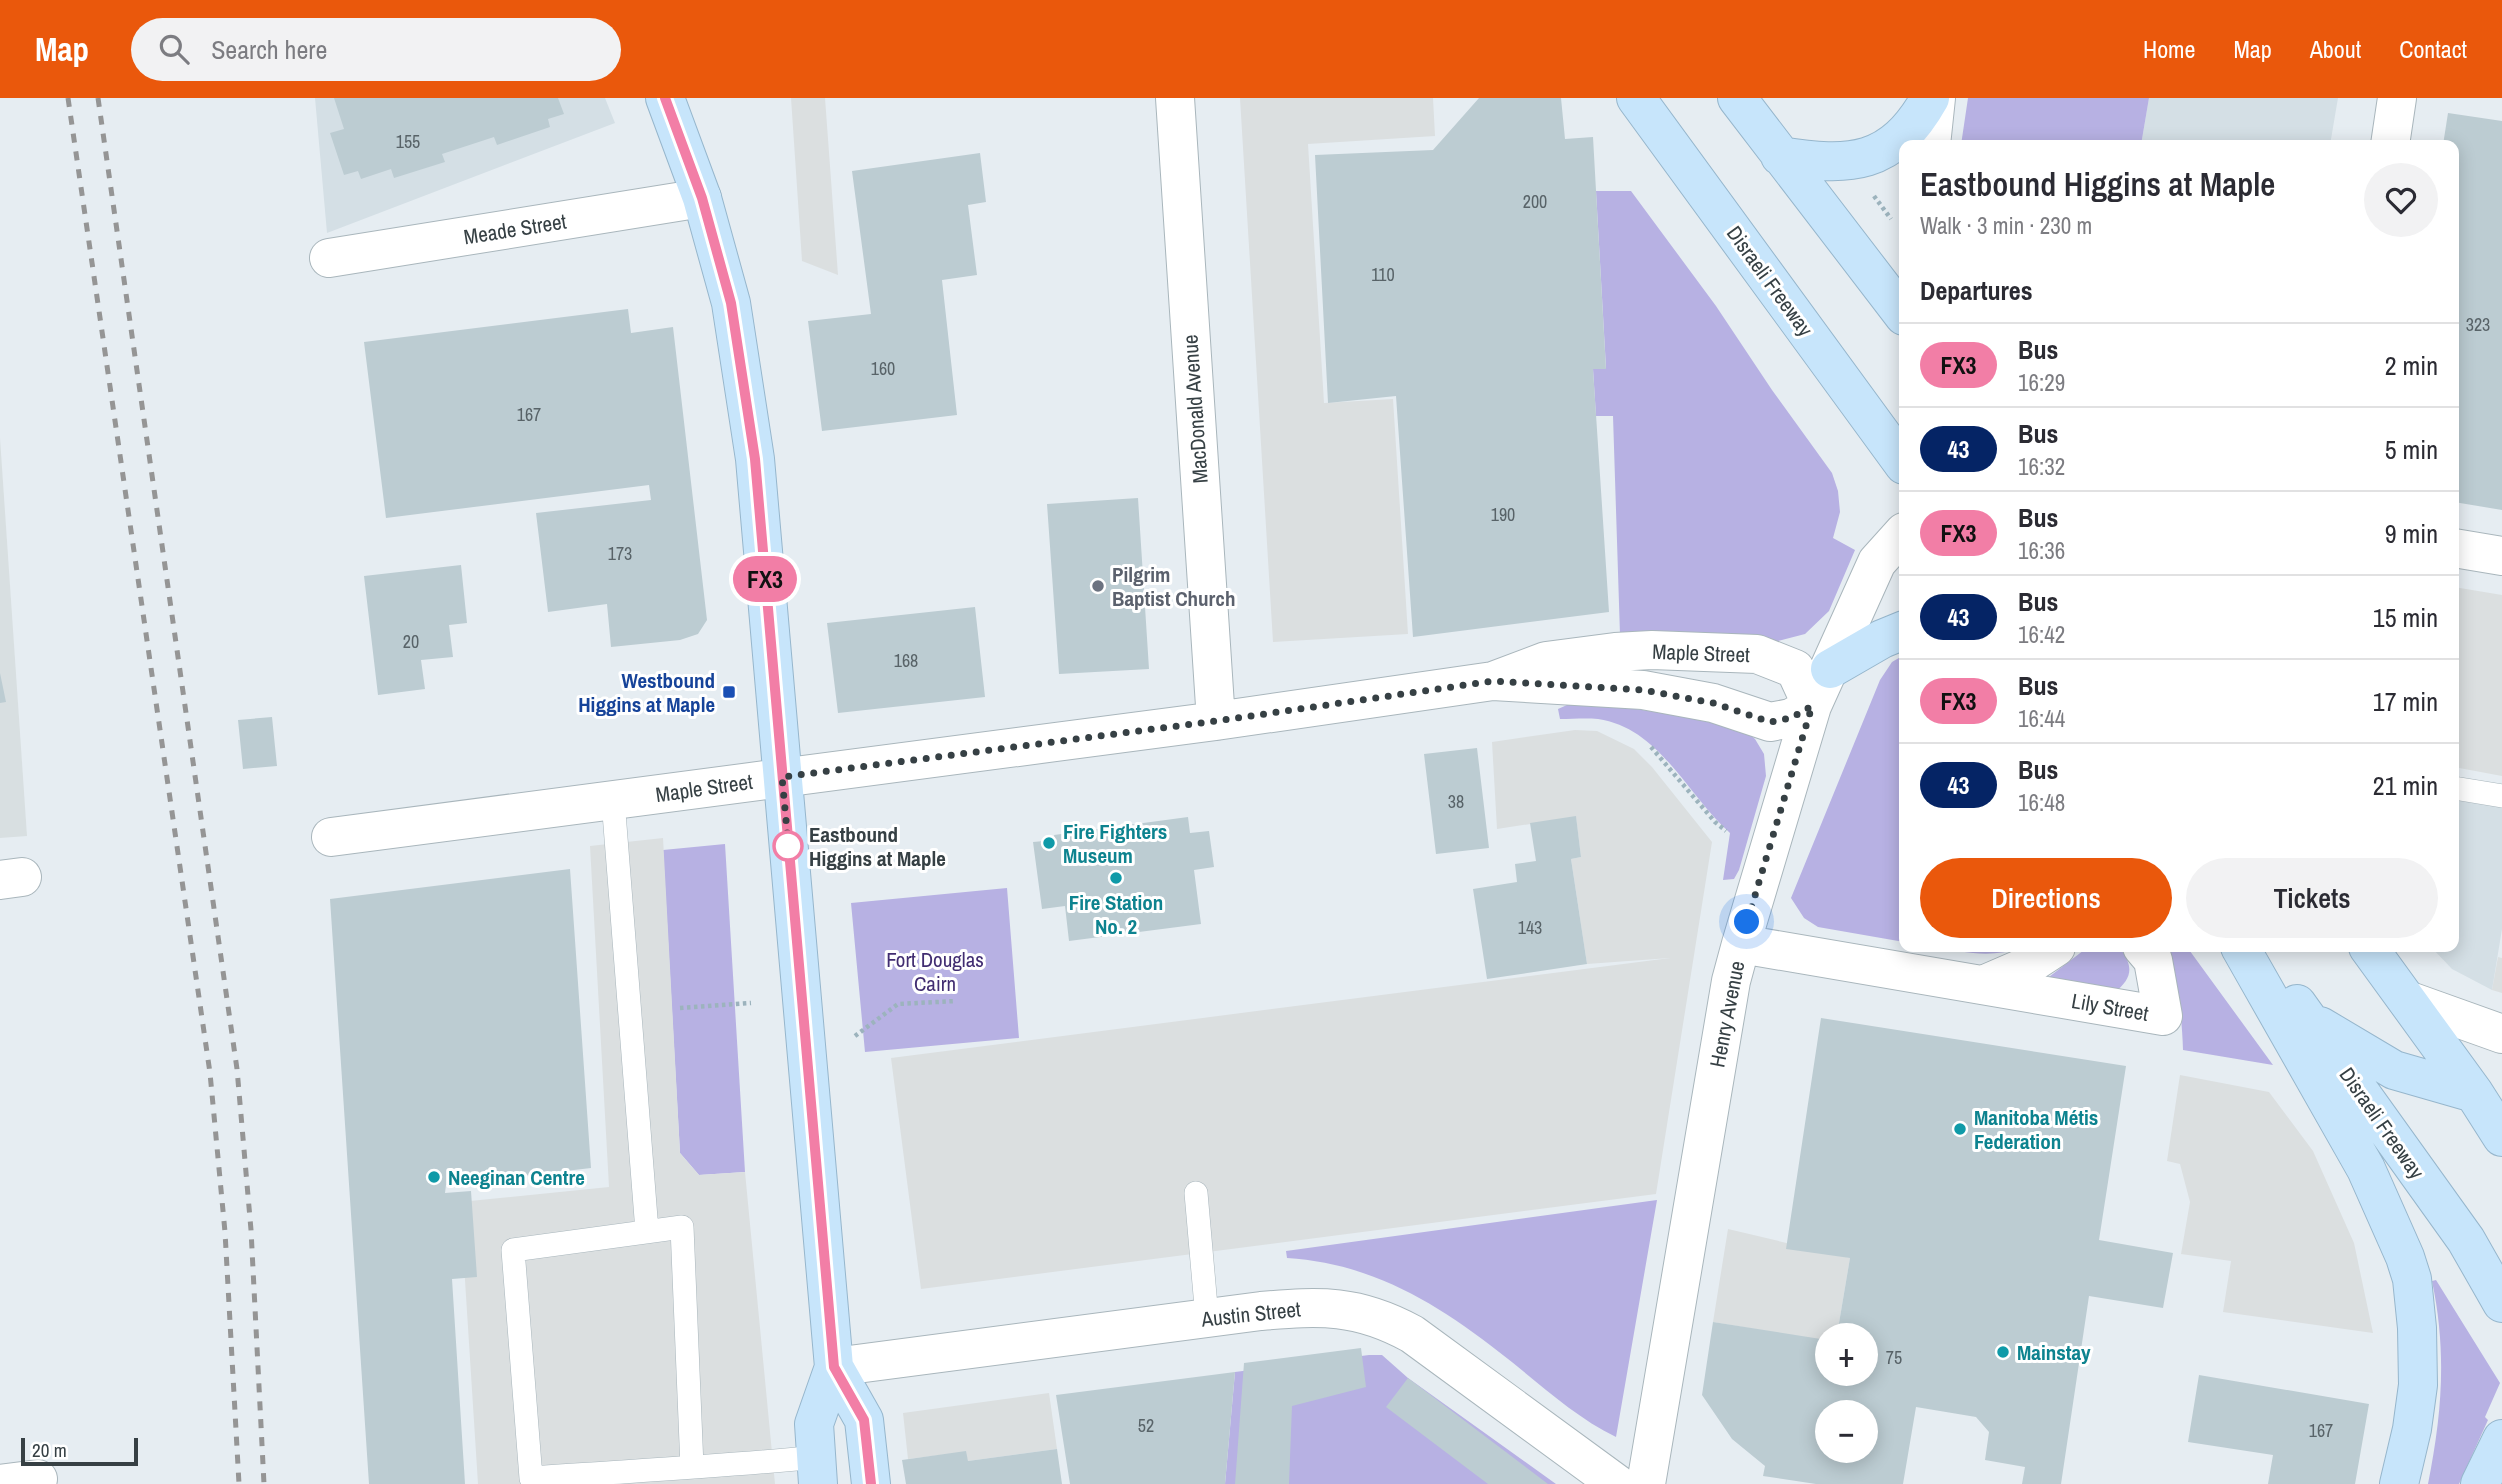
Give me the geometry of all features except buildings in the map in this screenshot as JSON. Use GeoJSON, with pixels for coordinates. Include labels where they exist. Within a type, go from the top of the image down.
{"type":"FeatureCollection","features":[{"type":"Feature","properties":{"kind":"main road"},"geometry":{"type":"LineString","coordinates":[[665,98],[702,198],[731,303],[755,459],[834,1367],[814,1424],[817,1471]]}},
{"type":"Feature","properties":{"kind":"main road","name":"Disraeli Freeway"},"geometry":{"type":"LineString","coordinates":[[1636,98],[1899,458]]}},
{"type":"Feature","properties":{"kind":"main road"},"geometry":{"type":"LineString","coordinates":[[1737,98],[1899,310]]}},
{"type":"Feature","properties":{"kind":"main road"},"geometry":{"type":"LineString","coordinates":[[1780,156],[1843,163],[1877,153],[1905,134],[1930,98]]}},
{"type":"Feature","properties":{"kind":"main road"},"geometry":{"type":"LineString","coordinates":[[1830,669],[1899,632]]}},
{"type":"Feature","properties":{"kind":"main road"},"geometry":{"type":"LineString","coordinates":[[2243,952],[2366,1170],[2405,1257],[2412,1279],[2417,1328],[2418,1385],[2412,1429],[2399,1484]]}},
{"type":"Feature","properties":{"kind":"main road","name":"Disraeli Freeway"},"geometry":{"type":"LineString","coordinates":[[2259,952],[2466,1240],[2502,1303]]}},
{"type":"Feature","properties":{"kind":"main road"},"geometry":{"type":"LineString","coordinates":[[2372,952],[2407,1000],[2488,1094],[2502,1137]]}},
{"type":"Feature","properties":{"kind":"main road"},"geometry":{"type":"LineString","coordinates":[[2307,1018],[2394,1070],[2488,1094]]}},
{"type":"Feature","properties":{"kind":"main road"},"geometry":{"type":"LineString","coordinates":[[834,1367],[864,1420],[872,1484]]}},
{"type":"Feature","properties":{"kind":"main road"},"geometry":{"type":"LineString","coordinates":[[2480,1484],[2502,1439]]}},
{"type":"Feature","properties":{"kind":"street","name":"MacDonald Avenue"},"geometry":{"type":"LineString","coordinates":[[1175,98],[1216,721]]}},
{"type":"Feature","properties":{"kind":"street"},"geometry":{"type":"LineString","coordinates":[[1932,140],[1936,98]]}},
{"type":"Feature","properties":{"kind":"street"},"geometry":{"type":"LineString","coordinates":[[2391,140],[2398,98]]}},
{"type":"Feature","properties":{"kind":"street","name":"Meade Street"},"geometry":{"type":"LineString","coordinates":[[329,258],[702,198]]}},
{"type":"Feature","properties":{"kind":"street","name":"Henry Avenue"},"geometry":{"type":"LineString","coordinates":[[1646,1484],[1731,981],[1812,706],[1877,562],[1899,538]]}},
{"type":"Feature","properties":{"kind":"street"},"geometry":{"type":"LineString","coordinates":[[2459,549],[2502,556]]}},
{"type":"Feature","properties":{"kind":"street","name":"Maple Street"},"geometry":{"type":"LineString","coordinates":[[331,837],[1216,721],[1493,681],[1643,690],[1713,703],[1770,722],[1791,718],[1812,706],[1795,669],[1758,654],[1651,650],[1615,652],[1546,661],[1493,681]]}},
{"type":"Feature","properties":{"kind":"street","name":"Lily Street"},"geometry":{"type":"LineString","coordinates":[[1741,944],[2163,1016],[2153,960],[2146,952]]}},
{"type":"Feature","properties":{"kind":"street"},"geometry":{"type":"LineString","coordinates":[[1983,985],[2027,966],[2048,952]]}},
{"type":"Feature","properties":{"kind":"street"},"geometry":{"type":"LineString","coordinates":[[2407,1000],[2502,1034]]}},
{"type":"Feature","properties":{"kind":"street","name":"Austin Street"},"geometry":{"type":"LineString","coordinates":[[834,1367],[1261,1311],[1349,1309],[1391,1322],[1412,1334],[1617,1484]]}},
{"type":"Feature","properties":{"kind":"street"},"geometry":{"type":"LineString","coordinates":[[0,1484],[38,1479]]}},
{"type":"Feature","properties":{"kind":"lane"},"geometry":{"type":"LineString","coordinates":[[2459,789],[2502,796]]}},
{"type":"Feature","properties":{"kind":"lane"},"geometry":{"type":"LineString","coordinates":[[612,800],[647,1231]]}},
{"type":"Feature","properties":{"kind":"lane"},"geometry":{"type":"LineString","coordinates":[[1196,1193],[1207,1318]]}},
{"type":"Feature","properties":{"kind":"lane"},"geometry":{"type":"LineString","coordinates":[[692,1467],[682,1227],[513,1250],[531,1478],[692,1467],[817,1471]]}},
{"type":"Feature","properties":{"kind":"path"},"geometry":{"type":"LineString","coordinates":[[1869,188],[1891,219]]}},
{"type":"Feature","properties":{"kind":"path"},"geometry":{"type":"LineString","coordinates":[[1651,747],[1715,822],[1726,831]]}},
{"type":"Feature","properties":{"kind":"path"},"geometry":{"type":"LineString","coordinates":[[855,1036],[898,1004],[956,1001]]}},
{"type":"Feature","properties":{"kind":"path"},"geometry":{"type":"LineString","coordinates":[[680,1008],[751,1003]]}},
{"type":"Feature","properties":{"kind":"shaded area"},"geometry":{"type":"Polygon","coordinates":[[[315,98],[605,98],[615,123],[327,233],[315,98]]]}},
{"type":"Feature","properties":{"kind":"shaded area"},"geometry":{"type":"Polygon","coordinates":[[[791,98],[825,98],[838,275],[802,261],[791,98]]]}},
{"type":"Feature","properties":{"kind":"shaded area"},"geometry":{"type":"Polygon","coordinates":[[[1240,98],[1433,98],[1435,136],[1308,144],[1324,403],[1393,399],[1408,634],[1273,642],[1240,98]]]}},
{"type":"Feature","properties":{"kind":"shaded area"},"geometry":{"type":"Polygon","coordinates":[[[2149,98],[2338,98],[2331,140],[2142,140],[2149,98]]]}},
{"type":"Feature","properties":{"kind":"shaded area"},"geometry":{"type":"Polygon","coordinates":[[[0,438],[27,836],[0,838],[0,438]]]}},
{"type":"Feature","properties":{"kind":"shaded area"},"geometry":{"type":"Polygon","coordinates":[[[2459,588],[2502,595],[2502,776],[2459,768],[2459,588]]]}},
{"type":"Feature","properties":{"kind":"shaded area"},"geometry":{"type":"Polygon","coordinates":[[[1575,730],[1597,731],[1634,749],[1652,767],[1712,842],[1656,1194],[921,1289],[891,1058],[1670,958],[1587,964],[1571,859],[1581,857],[1576,817],[1497,829],[1492,742],[1575,730]]]}},
{"type":"Feature","properties":{"kind":"shaded area"},"geometry":{"type":"Polygon","coordinates":[[[2459,801],[2502,807],[2502,929],[2492,990],[2452,969],[2436,952],[2459,952],[2459,801]]]}},
{"type":"Feature","properties":{"kind":"shaded area"},"geometry":{"type":"Polygon","coordinates":[[[663,838],[680,1153],[699,1175],[745,1172],[775,1484],[478,1484],[460,1202],[609,1187],[590,846],[663,838]]]}},
{"type":"Feature","properties":{"kind":"shaded area"},"geometry":{"type":"Polygon","coordinates":[[[2498,957],[2502,958],[2502,993],[2492,990],[2498,957]]]}},
{"type":"Feature","properties":{"kind":"shaded area"},"geometry":{"type":"Polygon","coordinates":[[[2180,1075],[2269,1092],[2313,1151],[2354,1243],[2373,1333],[2223,1312],[2231,1261],[2181,1254],[2190,1202],[2180,1164],[2167,1161],[2180,1075]]]}},
{"type":"Feature","properties":{"kind":"shaded area"},"geometry":{"type":"Polygon","coordinates":[[[1728,1229],[1850,1258],[1839,1323],[1815,1323],[1815,1339],[1713,1322],[1728,1229]]]}},
{"type":"Feature","properties":{"kind":"shaded area"},"geometry":{"type":"Polygon","coordinates":[[[1049,1393],[1057,1449],[968,1461],[965,1452],[908,1459],[903,1413],[1049,1393]]]}},
{"type":"Feature","properties":{"kind":"green space"},"geometry":{"type":"Polygon","coordinates":[[[1968,98],[2149,98],[2142,140],[1962,140],[1968,98]]]}},
{"type":"Feature","properties":{"kind":"green space"},"geometry":{"type":"Polygon","coordinates":[[[1596,191],[1631,191],[1716,306],[1832,473],[1838,491],[1840,512],[1833,538],[1855,550],[1829,611],[1805,634],[1770,643],[1620,635],[1613,416],[1596,416],[1593,369],[1606,368],[1596,191]]]}},
{"type":"Feature","properties":{"kind":"green space"},"geometry":{"type":"Polygon","coordinates":[[[1899,658],[1899,941],[1818,927],[1804,918],[1791,898],[1880,680],[1892,662],[1899,658]]]}},
{"type":"Feature","properties":{"kind":"green space"},"geometry":{"type":"Polygon","coordinates":[[[1576,701],[1687,716],[1747,732],[1755,739],[1764,754],[1766,776],[1739,870],[1734,879],[1723,880],[1730,833],[1672,765],[1639,735],[1620,725],[1598,719],[1560,719],[1558,709],[1576,701]]]}},
{"type":"Feature","properties":{"kind":"green space"},"geometry":{"type":"Polygon","coordinates":[[[725,844],[745,1172],[699,1175],[680,1153],[663,850],[725,844]]]}},
{"type":"Feature","properties":{"kind":"green space","name":"Fort Douglas Cairn"},"geometry":{"type":"Polygon","coordinates":[[[1007,888],[1019,1038],[865,1052],[851,903],[1007,888]]]}},
{"type":"Feature","properties":{"kind":"green space"},"geometry":{"type":"Polygon","coordinates":[[[1967,952],[2006,952],[1989,954],[1967,952]]]}},
{"type":"Feature","properties":{"kind":"green space"},"geometry":{"type":"Polygon","coordinates":[[[2081,952],[2123,952],[2129,966],[2128,977],[2114,993],[2045,980],[2081,952]]]}},
{"type":"Feature","properties":{"kind":"green space"},"geometry":{"type":"Polygon","coordinates":[[[2166,952],[2191,952],[2273,1065],[2183,1050],[2178,998],[2166,952]]]}},
{"type":"Feature","properties":{"kind":"green space"},"geometry":{"type":"Polygon","coordinates":[[[1657,1200],[1616,1437],[1570,1409],[1475,1334],[1426,1302],[1400,1288],[1346,1268],[1287,1258],[1286,1251],[1657,1200]]]}},
{"type":"Feature","properties":{"kind":"green space"},"geometry":{"type":"Polygon","coordinates":[[[2436,1280],[2500,1383],[2485,1417],[2488,1420],[2459,1484],[2428,1484],[2437,1433],[2441,1383],[2440,1333],[2432,1281],[2436,1280]]]}},
{"type":"Feature","properties":{"kind":"green space"},"geometry":{"type":"Polygon","coordinates":[[[1382,1355],[1408,1378],[1556,1484],[1225,1484],[1235,1372],[1382,1355]]]}},
{"type":"Feature","properties":{"kind":"railway"},"geometry":{"type":"LineString","coordinates":[[68,98],[210,1073],[225,1232],[239,1484]]}},
{"type":"Feature","properties":{"kind":"railway"},"geometry":{"type":"LineString","coordinates":[[98,98],[237,1069],[251,1230],[264,1484]]}},
{"type":"Feature","properties":{"kind":"bus line","name":"FX3"},"geometry":{"type":"LineString","coordinates":[[665,98],[702,198],[731,303],[755,459],[834,1367],[864,1420],[871,1484]]}},
{"type":"Feature","properties":{"kind":"place","name":"Pilgrim Baptist Church"},"geometry":{"type":"Point","coordinates":[1098,586]}},
{"type":"Feature","properties":{"kind":"place","name":"Westbound Higgins at Maple"},"geometry":{"type":"Point","coordinates":[729,692]}},
{"type":"Feature","properties":{"kind":"place","name":"Fire Fighters Museum"},"geometry":{"type":"Point","coordinates":[1049,843]}},
{"type":"Feature","properties":{"kind":"place","name":"Eastbound Higgins at Maple"},"geometry":{"type":"Point","coordinates":[788,846]}},
{"type":"Feature","properties":{"kind":"place","name":"Fire Station No. 2"},"geometry":{"type":"Point","coordinates":[1116,878]}},
{"type":"Feature","properties":{"kind":"place","name":"Manitoba Métis Federation"},"geometry":{"type":"Point","coordinates":[1960,1129]}},
{"type":"Feature","properties":{"kind":"place","name":"Neeginan Centre"},"geometry":{"type":"Point","coordinates":[434,1177]}},
{"type":"Feature","properties":{"kind":"place","name":"Mainstay"},"geometry":{"type":"Point","coordinates":[2003,1352]}},
{"type":"Feature","properties":{"kind":"route"},"geometry":{"type":"LineString","coordinates":[[788,846],[789,852],[782,777],[1216,721],[1493,681],[1643,690],[1713,703],[1770,722],[1791,718],[1812,706],[1747,922]]}}]}
